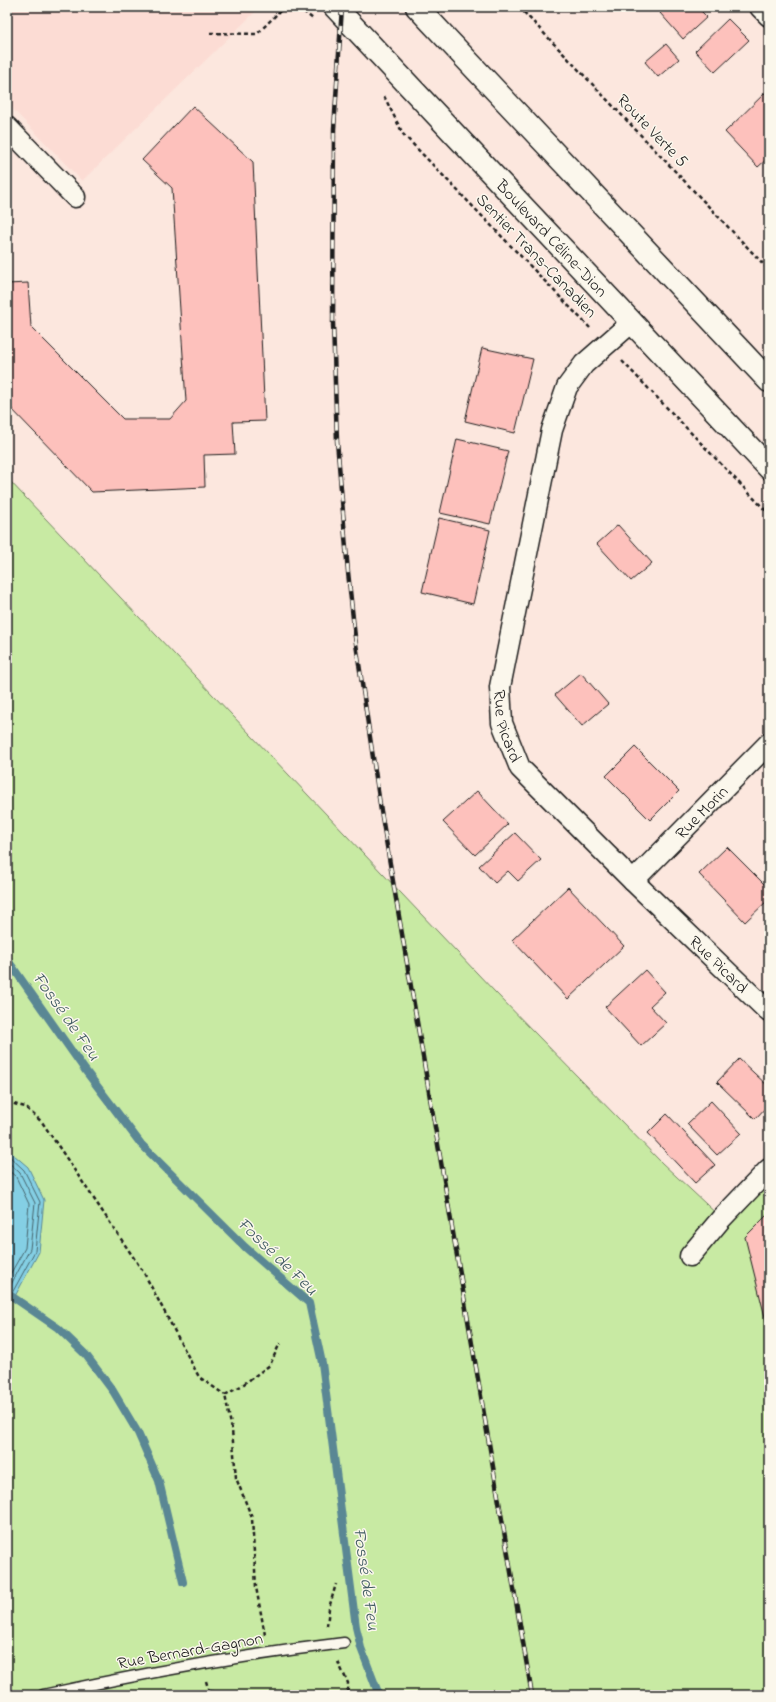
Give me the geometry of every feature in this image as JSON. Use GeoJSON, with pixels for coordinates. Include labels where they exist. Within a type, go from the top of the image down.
{"type":"FeatureCollection","features":[{"type":"Feature","properties":{"kind":"main road","name":"Boulevard Céline-Dion"},"geometry":{"type":"LineString","coordinates":[[335,7],[769,468]]}},
{"type":"Feature","properties":{"kind":"main road"},"geometry":{"type":"LineString","coordinates":[[417,7],[769,381]]}},
{"type":"Feature","properties":{"kind":"street"},"geometry":{"type":"LineString","coordinates":[[760,7],[769,16]]}},
{"type":"Feature","properties":{"kind":"street"},"geometry":{"type":"LineString","coordinates":[[7,127],[75,197]]}},
{"type":"Feature","properties":{"kind":"street","name":"Rue Picard"},"geometry":{"type":"LineString","coordinates":[[632,322],[584,364],[567,387],[552,430],[500,687],[502,724],[520,768],[633,881],[769,1012]]}},
{"type":"Feature","properties":{"kind":"street","name":"Rue Morin"},"geometry":{"type":"LineString","coordinates":[[633,881],[769,743]]}},
{"type":"Feature","properties":{"kind":"street"},"geometry":{"type":"LineString","coordinates":[[690,1256],[721,1219],[769,1169]]}},
{"type":"Feature","properties":{"kind":"lane","name":"Rue Bernard-Gagnon"},"geometry":{"type":"LineString","coordinates":[[43,1695],[121,1678],[268,1653],[344,1643]]}},
{"type":"Feature","properties":{"kind":"path"},"geometry":{"type":"LineString","coordinates":[[210,33],[257,34],[284,7]]}},
{"type":"Feature","properties":{"kind":"path"},"geometry":{"type":"LineString","coordinates":[[298,7],[316,21]]}},
{"type":"Feature","properties":{"kind":"path","name":"Route Verte 5"},"geometry":{"type":"LineString","coordinates":[[519,7],[769,270]]}},
{"type":"Feature","properties":{"kind":"path","name":"Sentier Trans-Canadien"},"geometry":{"type":"LineString","coordinates":[[382,93],[403,134],[769,514]]}},
{"type":"Feature","properties":{"kind":"path"},"geometry":{"type":"LineString","coordinates":[[7,1102],[25,1107],[42,1122],[144,1273],[198,1377],[225,1395],[232,1430],[236,1478],[252,1518],[256,1586],[268,1653]]}},
{"type":"Feature","properties":{"kind":"path"},"geometry":{"type":"LineString","coordinates":[[225,1395],[241,1386],[270,1365],[280,1343]]}},
{"type":"Feature","properties":{"kind":"shaded area"},"geometry":{"type":"Polygon","coordinates":[[[7,7],[251,7],[255,12],[82,181],[7,103],[7,7]]]}},
{"type":"Feature","properties":{"kind":"green space"},"geometry":{"type":"Polygon","coordinates":[[[7,478],[495,992],[662,1163],[721,1218],[769,1169],[769,1695],[7,1695],[7,478]]]}},
{"type":"Feature","properties":{"kind":"water"},"geometry":{"type":"Polygon","coordinates":[[[7,1149],[28,1167],[44,1200],[39,1252],[14,1298],[7,1303],[7,1149]]]}},
{"type":"Feature","properties":{"kind":"building"},"geometry":{"type":"Polygon","coordinates":[[[644,7],[655,7],[649,12],[644,7]]]}},
{"type":"Feature","properties":{"kind":"building"},"geometry":{"type":"Polygon","coordinates":[[[666,7],[697,7],[707,17],[683,39],[660,13],[666,7]]]}},
{"type":"Feature","properties":{"kind":"building"},"geometry":{"type":"Polygon","coordinates":[[[728,19],[749,40],[715,72],[695,51],[728,19]]]}},
{"type":"Feature","properties":{"kind":"building"},"geometry":{"type":"Polygon","coordinates":[[[666,44],[679,59],[658,77],[645,62],[666,44]]]}},
{"type":"Feature","properties":{"kind":"building"},"geometry":{"type":"Polygon","coordinates":[[[769,89],[769,157],[758,167],[725,132],[769,89]]]}},
{"type":"Feature","properties":{"kind":"building"},"geometry":{"type":"Polygon","coordinates":[[[193,106],[253,162],[265,421],[233,422],[235,454],[204,455],[205,487],[92,492],[7,404],[7,284],[28,283],[31,327],[123,419],[170,419],[186,401],[172,188],[142,160],[193,106]]]}},
{"type":"Feature","properties":{"kind":"building"},"geometry":{"type":"Polygon","coordinates":[[[482,348],[533,359],[515,433],[465,421],[482,348]]]}},
{"type":"Feature","properties":{"kind":"building"},"geometry":{"type":"Polygon","coordinates":[[[457,439],[508,451],[490,524],[440,513],[457,439]]]}},
{"type":"Feature","properties":{"kind":"building"},"geometry":{"type":"Polygon","coordinates":[[[439,518],[490,530],[473,604],[422,592],[439,518]]]}},
{"type":"Feature","properties":{"kind":"building"},"geometry":{"type":"Polygon","coordinates":[[[618,525],[652,563],[631,581],[597,544],[618,525]]]}},
{"type":"Feature","properties":{"kind":"building"},"geometry":{"type":"Polygon","coordinates":[[[581,673],[608,704],[582,726],[555,695],[581,673]]]}},
{"type":"Feature","properties":{"kind":"building"},"geometry":{"type":"Polygon","coordinates":[[[635,747],[679,791],[650,820],[606,776],[635,747]]]}},
{"type":"Feature","properties":{"kind":"building"},"geometry":{"type":"Polygon","coordinates":[[[477,791],[508,824],[475,855],[443,822],[477,791]]]}},
{"type":"Feature","properties":{"kind":"building"},"geometry":{"type":"Polygon","coordinates":[[[515,833],[541,860],[518,881],[508,871],[495,883],[479,866],[515,833]]]}},
{"type":"Feature","properties":{"kind":"building"},"geometry":{"type":"Polygon","coordinates":[[[727,847],[769,889],[769,899],[745,922],[699,874],[727,847]]]}},
{"type":"Feature","properties":{"kind":"building"},"geometry":{"type":"Polygon","coordinates":[[[568,887],[624,946],[568,999],[512,940],[568,887]]]}},
{"type":"Feature","properties":{"kind":"building"},"geometry":{"type":"Polygon","coordinates":[[[645,970],[665,992],[650,1006],[666,1023],[641,1046],[605,1007],[645,970]]]}},
{"type":"Feature","properties":{"kind":"building"},"geometry":{"type":"Polygon","coordinates":[[[739,1059],[769,1087],[769,1104],[755,1119],[717,1082],[739,1059]]]}},
{"type":"Feature","properties":{"kind":"building"},"geometry":{"type":"Polygon","coordinates":[[[711,1101],[741,1133],[717,1155],[687,1124],[711,1101]]]}},
{"type":"Feature","properties":{"kind":"building"},"geometry":{"type":"Polygon","coordinates":[[[667,1114],[715,1165],[695,1183],[648,1133],[667,1114]]]}},
{"type":"Feature","properties":{"kind":"building"},"geometry":{"type":"Polygon","coordinates":[[[769,1213],[769,1333],[745,1237],[769,1213]]]}},
{"type":"Feature","properties":{"kind":"waterway","name":"Fossé de Feu"},"geometry":{"type":"LineString","coordinates":[[7,959],[85,1070],[141,1144],[245,1247],[309,1303],[322,1363],[356,1627],[361,1648],[379,1695]]}},
{"type":"Feature","properties":{"kind":"waterway"},"geometry":{"type":"LineString","coordinates":[[7,1293],[58,1328],[86,1355],[113,1391],[138,1433],[159,1481],[183,1582]]}},
{"type":"Feature","properties":{"kind":"railway"},"geometry":{"type":"LineString","coordinates":[[342,7],[334,129],[333,323],[337,441],[355,637],[381,811],[532,1695]]}}]}
